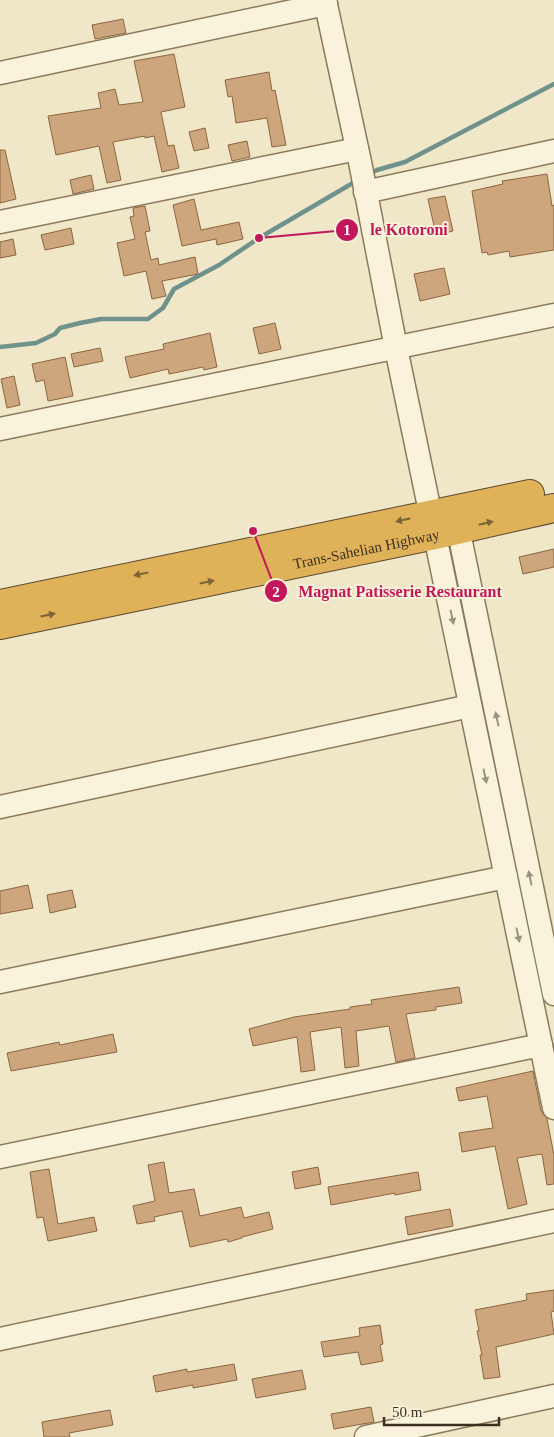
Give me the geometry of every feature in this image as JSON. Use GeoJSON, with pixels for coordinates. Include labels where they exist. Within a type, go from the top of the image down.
{"type":"FeatureCollection","features":[{"type":"Feature","properties":{"kind":"highway","name":"Trans-Sahelian Highway"},"geometry":{"type":"LineString","coordinates":[[0,625],[445,522],[554,489]]}},
{"type":"Feature","properties":{"kind":"highway","name":"Trans-Sahelian Highway"},"geometry":{"type":"LineString","coordinates":[[0,604],[445,522],[554,508]]}},
{"type":"Feature","properties":{"kind":"street"},"geometry":{"type":"LineString","coordinates":[[0,73],[326,2],[359,155],[396,348],[445,522],[554,994]]}},
{"type":"Feature","properties":{"kind":"street"},"geometry":{"type":"LineString","coordinates":[[365,192],[554,151]]}},
{"type":"Feature","properties":{"kind":"street"},"geometry":{"type":"LineString","coordinates":[[0,222],[359,155]]}},
{"type":"Feature","properties":{"kind":"street"},"geometry":{"type":"LineString","coordinates":[[0,430],[554,315]]}},
{"type":"Feature","properties":{"kind":"street"},"geometry":{"type":"LineString","coordinates":[[445,522],[470,706],[554,1108]]}},
{"type":"Feature","properties":{"kind":"street"},"geometry":{"type":"LineString","coordinates":[[0,807],[470,706]]}},
{"type":"Feature","properties":{"kind":"street"},"geometry":{"type":"LineString","coordinates":[[0,982],[506,878]]}},
{"type":"Feature","properties":{"kind":"street"},"geometry":{"type":"LineString","coordinates":[[0,1157],[541,1045]]}},
{"type":"Feature","properties":{"kind":"street"},"geometry":{"type":"LineString","coordinates":[[0,1339],[554,1220]]}},
{"type":"Feature","properties":{"kind":"street"},"geometry":{"type":"LineString","coordinates":[[366,1437],[554,1396]]}},
{"type":"Feature","properties":{"kind":"building"},"geometry":{"type":"Polygon","coordinates":[[[123,19],[126,33],[95,39],[92,25],[123,19]]]}},
{"type":"Feature","properties":{"kind":"building"},"geometry":{"type":"Polygon","coordinates":[[[174,54],[185,107],[161,112],[168,146],[174,145],[179,168],[162,172],[154,136],[113,142],[121,180],[107,183],[99,146],[56,155],[48,116],[101,108],[98,93],[115,89],[119,105],[143,102],[134,61],[174,54]]]}},
{"type":"Feature","properties":{"kind":"building"},"geometry":{"type":"Polygon","coordinates":[[[269,72],[272,91],[275,90],[286,145],[272,147],[267,118],[236,123],[232,96],[228,97],[225,80],[269,72]]]}},
{"type":"Feature","properties":{"kind":"building"},"geometry":{"type":"Polygon","coordinates":[[[205,128],[209,148],[194,151],[189,132],[205,128]]]}},
{"type":"Feature","properties":{"kind":"building"},"geometry":{"type":"Polygon","coordinates":[[[247,141],[250,157],[232,161],[228,145],[247,141]]]}},
{"type":"Feature","properties":{"kind":"building"},"geometry":{"type":"Polygon","coordinates":[[[0,150],[5,150],[16,199],[0,203],[0,150]]]}},
{"type":"Feature","properties":{"kind":"building"},"geometry":{"type":"Polygon","coordinates":[[[547,174],[552,206],[554,205],[554,250],[510,257],[509,251],[488,255],[487,252],[482,253],[472,191],[503,184],[502,181],[547,174]]]}},
{"type":"Feature","properties":{"kind":"building"},"geometry":{"type":"Polygon","coordinates":[[[91,175],[94,189],[73,194],[70,180],[91,175]]]}},
{"type":"Feature","properties":{"kind":"building"},"geometry":{"type":"Polygon","coordinates":[[[445,196],[453,231],[437,235],[428,199],[445,196]]]}},
{"type":"Feature","properties":{"kind":"building"},"geometry":{"type":"Polygon","coordinates":[[[194,199],[201,230],[239,222],[243,239],[217,245],[216,239],[182,246],[173,205],[194,199]]]}},
{"type":"Feature","properties":{"kind":"building"},"geometry":{"type":"Polygon","coordinates":[[[145,206],[150,231],[145,232],[151,260],[158,258],[159,265],[195,257],[198,274],[162,281],[166,296],[152,299],[146,271],[124,276],[117,243],[135,239],[130,217],[134,216],[133,208],[145,206]]]}},
{"type":"Feature","properties":{"kind":"building"},"geometry":{"type":"Polygon","coordinates":[[[71,228],[74,244],[45,250],[41,235],[71,228]]]}},
{"type":"Feature","properties":{"kind":"building"},"geometry":{"type":"Polygon","coordinates":[[[13,239],[16,255],[0,258],[0,242],[13,239]]]}},
{"type":"Feature","properties":{"kind":"building"},"geometry":{"type":"Polygon","coordinates":[[[444,268],[450,294],[420,301],[414,274],[444,268]]]}},
{"type":"Feature","properties":{"kind":"building"},"geometry":{"type":"Polygon","coordinates":[[[275,323],[281,349],[259,354],[253,328],[275,323]]]}},
{"type":"Feature","properties":{"kind":"building"},"geometry":{"type":"Polygon","coordinates":[[[210,333],[217,367],[204,370],[203,367],[169,374],[168,369],[130,378],[125,357],[164,349],[163,344],[210,333]]]}},
{"type":"Feature","properties":{"kind":"building"},"geometry":{"type":"Polygon","coordinates":[[[100,348],[103,361],[74,367],[71,354],[100,348]]]}},
{"type":"Feature","properties":{"kind":"building"},"geometry":{"type":"Polygon","coordinates":[[[65,357],[73,396],[48,401],[44,380],[36,382],[32,364],[65,357]]]}},
{"type":"Feature","properties":{"kind":"building"},"geometry":{"type":"Polygon","coordinates":[[[14,376],[20,405],[7,408],[1,379],[14,376]]]}},
{"type":"Feature","properties":{"kind":"building"},"geometry":{"type":"Polygon","coordinates":[[[554,549],[554,567],[523,574],[519,557],[554,549]]]}},
{"type":"Feature","properties":{"kind":"building"},"geometry":{"type":"Polygon","coordinates":[[[28,885],[33,908],[0,914],[0,891],[28,885]]]}},
{"type":"Feature","properties":{"kind":"building"},"geometry":{"type":"Polygon","coordinates":[[[72,890],[76,907],[50,913],[47,895],[72,890]]]}},
{"type":"Feature","properties":{"kind":"building"},"geometry":{"type":"Polygon","coordinates":[[[459,987],[462,1003],[436,1007],[436,1010],[406,1014],[415,1058],[396,1062],[389,1026],[356,1031],[359,1066],[345,1068],[341,1027],[310,1032],[315,1070],[301,1072],[297,1037],[253,1046],[249,1029],[294,1017],[372,1004],[371,1000],[459,987]]]}},
{"type":"Feature","properties":{"kind":"building"},"geometry":{"type":"Polygon","coordinates":[[[113,1034],[117,1052],[11,1071],[7,1053],[59,1042],[60,1045],[113,1034]]]}},
{"type":"Feature","properties":{"kind":"building"},"geometry":{"type":"Polygon","coordinates":[[[533,1071],[541,1111],[547,1119],[554,1155],[554,1184],[547,1185],[542,1154],[517,1158],[527,1204],[508,1209],[495,1146],[462,1152],[459,1133],[493,1128],[487,1096],[459,1101],[456,1088],[533,1071]]]}},
{"type":"Feature","properties":{"kind":"building"},"geometry":{"type":"Polygon","coordinates":[[[164,1162],[169,1193],[194,1189],[200,1216],[241,1207],[244,1218],[269,1212],[273,1229],[228,1242],[227,1239],[190,1247],[182,1211],[154,1217],[155,1221],[137,1224],[133,1206],[155,1201],[148,1165],[164,1162]]]}},
{"type":"Feature","properties":{"kind":"building"},"geometry":{"type":"Polygon","coordinates":[[[318,1167],[321,1184],[295,1189],[292,1172],[318,1167]]]}},
{"type":"Feature","properties":{"kind":"building"},"geometry":{"type":"Polygon","coordinates":[[[49,1169],[58,1224],[94,1217],[97,1231],[48,1241],[43,1217],[37,1218],[30,1172],[49,1169]]]}},
{"type":"Feature","properties":{"kind":"building"},"geometry":{"type":"Polygon","coordinates":[[[418,1172],[421,1190],[331,1205],[328,1187],[418,1172]]]}},
{"type":"Feature","properties":{"kind":"building"},"geometry":{"type":"Polygon","coordinates":[[[450,1209],[453,1226],[408,1235],[405,1217],[450,1209]]]}},
{"type":"Feature","properties":{"kind":"building"},"geometry":{"type":"Polygon","coordinates":[[[554,1290],[554,1311],[551,1312],[554,1334],[496,1347],[500,1377],[484,1379],[475,1310],[527,1300],[526,1294],[554,1290]]]}},
{"type":"Feature","properties":{"kind":"building"},"geometry":{"type":"Polygon","coordinates":[[[380,1325],[383,1344],[380,1345],[383,1361],[361,1365],[358,1352],[324,1357],[321,1342],[360,1336],[359,1328],[380,1325]]]}},
{"type":"Feature","properties":{"kind":"building"},"geometry":{"type":"Polygon","coordinates":[[[234,1364],[237,1380],[193,1388],[193,1385],[156,1392],[153,1376],[187,1369],[187,1372],[234,1364]]]}},
{"type":"Feature","properties":{"kind":"building"},"geometry":{"type":"Polygon","coordinates":[[[302,1370],[306,1389],[256,1398],[252,1379],[302,1370]]]}},
{"type":"Feature","properties":{"kind":"building"},"geometry":{"type":"Polygon","coordinates":[[[371,1407],[374,1422],[334,1429],[331,1414],[371,1407]]]}},
{"type":"Feature","properties":{"kind":"building"},"geometry":{"type":"Polygon","coordinates":[[[110,1410],[113,1425],[69,1433],[70,1437],[44,1437],[42,1422],[110,1410]]]}},
{"type":"Feature","properties":{"kind":"waterway"},"geometry":{"type":"LineString","coordinates":[[369,174],[405,162],[554,84]]}},
{"type":"Feature","properties":{"kind":"waterway"},"geometry":{"type":"LineString","coordinates":[[0,347],[36,343],[55,334],[60,328],[101,319],[148,319],[163,308],[174,289],[219,265],[259,238],[358,180]]}},
{"type":"Feature","properties":{"kind":"place","name":"le Kotoroni"},"geometry":{"type":"Point","coordinates":[259,238]}},
{"type":"Feature","properties":{"kind":"place","name":"Magnat Patisserie Restaurant"},"geometry":{"type":"Point","coordinates":[253,531]}}]}
